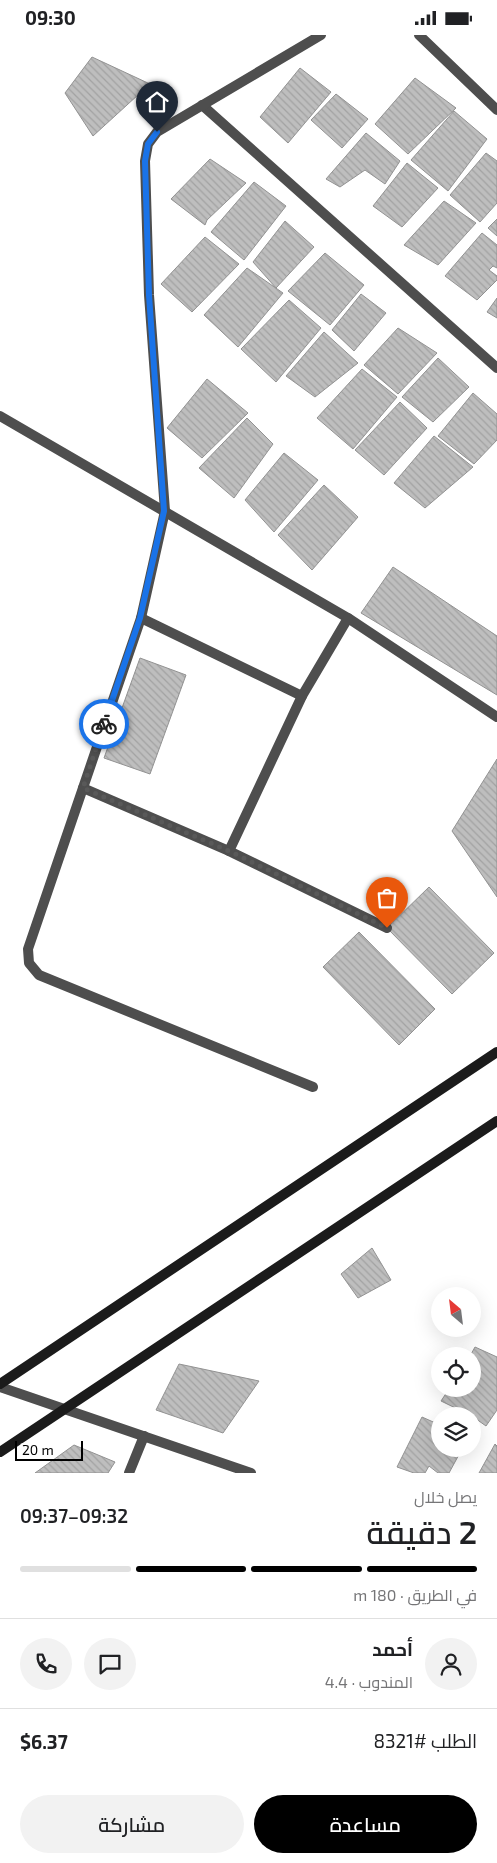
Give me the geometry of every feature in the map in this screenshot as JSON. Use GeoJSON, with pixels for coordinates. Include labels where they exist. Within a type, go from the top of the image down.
{"type":"FeatureCollection","features":[{"type":"Feature","properties":{"kind":"main road"},"geometry":{"type":"LineString","coordinates":[[0,1385],[497,1052]]}},
{"type":"Feature","properties":{"kind":"main road"},"geometry":{"type":"LineString","coordinates":[[0,1452],[497,1121]]}},
{"type":"Feature","properties":{"kind":"street"},"geometry":{"type":"LineString","coordinates":[[313,1087],[39,975],[29,963],[28,949],[140,618],[164,511],[149,295],[145,161],[148,144],[157,132],[321,35]]}},
{"type":"Feature","properties":{"kind":"street"},"geometry":{"type":"LineString","coordinates":[[419,35],[497,110]]}},
{"type":"Feature","properties":{"kind":"street"},"geometry":{"type":"LineString","coordinates":[[202,105],[497,368]]}},
{"type":"Feature","properties":{"kind":"street"},"geometry":{"type":"LineString","coordinates":[[0,416],[348,618],[497,717]]}},
{"type":"Feature","properties":{"kind":"street"},"geometry":{"type":"LineString","coordinates":[[140,618],[302,696]]}},
{"type":"Feature","properties":{"kind":"street"},"geometry":{"type":"LineString","coordinates":[[229,851],[302,696],[348,618]]}},
{"type":"Feature","properties":{"kind":"street"},"geometry":{"type":"LineString","coordinates":[[83,788],[229,851],[387,928]]}},
{"type":"Feature","properties":{"kind":"street"},"geometry":{"type":"LineString","coordinates":[[0,1385],[251,1473]]}},
{"type":"Feature","properties":{"kind":"street"},"geometry":{"type":"LineString","coordinates":[[129,1473],[144,1436]]}},
{"type":"Feature","properties":{"kind":"building"},"geometry":{"type":"Polygon","coordinates":[[[92,57],[150,84],[93,136],[65,93],[92,57]]]}},
{"type":"Feature","properties":{"kind":"building"},"geometry":{"type":"Polygon","coordinates":[[[300,68],[331,92],[288,143],[260,117],[300,68]]]}},
{"type":"Feature","properties":{"kind":"building"},"geometry":{"type":"Polygon","coordinates":[[[415,78],[456,108],[408,154],[375,124],[415,78]]]}},
{"type":"Feature","properties":{"kind":"building"},"geometry":{"type":"Polygon","coordinates":[[[336,94],[368,119],[342,148],[311,120],[336,94]]]}},
{"type":"Feature","properties":{"kind":"building"},"geometry":{"type":"Polygon","coordinates":[[[454,111],[487,139],[448,191],[411,160],[454,111]]]}},
{"type":"Feature","properties":{"kind":"building"},"geometry":{"type":"Polygon","coordinates":[[[366,133],[400,161],[385,184],[365,170],[340,187],[326,179],[366,133]]]}},
{"type":"Feature","properties":{"kind":"building"},"geometry":{"type":"Polygon","coordinates":[[[486,153],[497,161],[497,203],[480,222],[450,195],[486,153]]]}},
{"type":"Feature","properties":{"kind":"building"},"geometry":{"type":"Polygon","coordinates":[[[210,159],[246,183],[207,220],[205,225],[171,199],[210,159]]]}},
{"type":"Feature","properties":{"kind":"building"},"geometry":{"type":"Polygon","coordinates":[[[407,163],[438,188],[402,227],[373,206],[407,163]]]}},
{"type":"Feature","properties":{"kind":"building"},"geometry":{"type":"Polygon","coordinates":[[[254,182],[286,206],[244,260],[211,232],[254,182]]]}},
{"type":"Feature","properties":{"kind":"building"},"geometry":{"type":"Polygon","coordinates":[[[444,201],[476,223],[438,265],[404,245],[444,201]]]}},
{"type":"Feature","properties":{"kind":"building"},"geometry":{"type":"Polygon","coordinates":[[[497,219],[497,236],[488,228],[497,219]]]}},
{"type":"Feature","properties":{"kind":"building"},"geometry":{"type":"Polygon","coordinates":[[[285,221],[314,247],[276,288],[253,262],[285,221]]]}},
{"type":"Feature","properties":{"kind":"building"},"geometry":{"type":"Polygon","coordinates":[[[482,233],[497,245],[497,268],[493,266],[489,270],[497,276],[497,280],[477,300],[445,276],[482,233]]]}},
{"type":"Feature","properties":{"kind":"building"},"geometry":{"type":"Polygon","coordinates":[[[205,237],[239,264],[192,312],[161,284],[205,237]]]}},
{"type":"Feature","properties":{"kind":"building"},"geometry":{"type":"Polygon","coordinates":[[[325,253],[364,285],[330,325],[288,291],[325,253]]]}},
{"type":"Feature","properties":{"kind":"building"},"geometry":{"type":"Polygon","coordinates":[[[247,268],[283,293],[238,347],[204,315],[247,268]]]}},
{"type":"Feature","properties":{"kind":"building"},"geometry":{"type":"Polygon","coordinates":[[[361,294],[386,313],[354,351],[332,330],[361,294]]]}},
{"type":"Feature","properties":{"kind":"building"},"geometry":{"type":"Polygon","coordinates":[[[497,298],[497,318],[487,312],[497,298]]]}},
{"type":"Feature","properties":{"kind":"building"},"geometry":{"type":"Polygon","coordinates":[[[289,300],[321,328],[276,382],[241,349],[289,300]]]}},
{"type":"Feature","properties":{"kind":"building"},"geometry":{"type":"Polygon","coordinates":[[[398,328],[437,353],[398,394],[364,365],[398,328]]]}},
{"type":"Feature","properties":{"kind":"building"},"geometry":{"type":"Polygon","coordinates":[[[324,332],[358,363],[315,397],[286,376],[324,332]]]}},
{"type":"Feature","properties":{"kind":"building"},"geometry":{"type":"Polygon","coordinates":[[[438,358],[469,387],[433,422],[402,397],[438,358]]]}},
{"type":"Feature","properties":{"kind":"building"},"geometry":{"type":"Polygon","coordinates":[[[362,369],[397,397],[353,449],[317,418],[362,369]]]}},
{"type":"Feature","properties":{"kind":"building"},"geometry":{"type":"Polygon","coordinates":[[[207,379],[248,413],[202,458],[167,428],[207,379]]]}},
{"type":"Feature","properties":{"kind":"building"},"geometry":{"type":"Polygon","coordinates":[[[473,393],[497,414],[497,440],[474,464],[438,436],[473,393]]]}},
{"type":"Feature","properties":{"kind":"building"},"geometry":{"type":"Polygon","coordinates":[[[400,402],[427,428],[384,475],[355,450],[400,402]]]}},
{"type":"Feature","properties":{"kind":"building"},"geometry":{"type":"Polygon","coordinates":[[[247,418],[273,444],[234,498],[199,468],[247,418]]]}},
{"type":"Feature","properties":{"kind":"building"},"geometry":{"type":"Polygon","coordinates":[[[434,436],[473,467],[425,508],[394,483],[434,436]]]}},
{"type":"Feature","properties":{"kind":"building"},"geometry":{"type":"Polygon","coordinates":[[[284,453],[318,480],[274,532],[245,500],[284,453]]]}},
{"type":"Feature","properties":{"kind":"building"},"geometry":{"type":"Polygon","coordinates":[[[324,485],[358,517],[312,570],[278,535],[324,485]]]}},
{"type":"Feature","properties":{"kind":"building"},"geometry":{"type":"Polygon","coordinates":[[[393,567],[497,636],[497,695],[361,613],[393,567]]]}},
{"type":"Feature","properties":{"kind":"building"},"geometry":{"type":"Polygon","coordinates":[[[140,658],[186,675],[150,774],[104,758],[140,658]]]}},
{"type":"Feature","properties":{"kind":"building"},"geometry":{"type":"Polygon","coordinates":[[[497,759],[497,897],[452,831],[497,759]]]}},
{"type":"Feature","properties":{"kind":"building"},"geometry":{"type":"Polygon","coordinates":[[[429,887],[494,953],[452,994],[387,928],[429,887]]]}},
{"type":"Feature","properties":{"kind":"building"},"geometry":{"type":"Polygon","coordinates":[[[359,932],[435,1009],[399,1045],[323,967],[359,932]]]}},
{"type":"Feature","properties":{"kind":"building"},"geometry":{"type":"Polygon","coordinates":[[[372,1248],[391,1280],[358,1298],[341,1274],[372,1248]]]}},
{"type":"Feature","properties":{"kind":"building"},"geometry":{"type":"Polygon","coordinates":[[[481,1350],[497,1357],[497,1410],[486,1426],[481,1422],[481,1407],[453,1407],[441,1401],[444,1397],[481,1397],[481,1350]]]}},
{"type":"Feature","properties":{"kind":"building"},"geometry":{"type":"Polygon","coordinates":[[[179,1364],[259,1381],[223,1433],[156,1410],[179,1364]]]}},
{"type":"Feature","properties":{"kind":"building"},"geometry":{"type":"Polygon","coordinates":[[[422,1417],[431,1421],[431,1457],[458,1457],[449,1473],[438,1473],[429,1466],[425,1473],[414,1473],[397,1467],[422,1417]]]}},
{"type":"Feature","properties":{"kind":"building"},"geometry":{"type":"Polygon","coordinates":[[[495,1444],[497,1446],[497,1473],[479,1473],[495,1444]]]}},
{"type":"Feature","properties":{"kind":"building"},"geometry":{"type":"Polygon","coordinates":[[[74,1445],[115,1462],[108,1473],[35,1473],[74,1445]]]}},
{"type":"Feature","properties":{"kind":"way so far"},"geometry":{"type":"LineString","coordinates":[[104,724],[83,788],[229,851],[387,928]]}},
{"type":"Feature","properties":{"kind":"route"},"geometry":{"type":"LineString","coordinates":[[104,724],[140,618],[164,511],[149,295],[145,161],[148,144],[157,132]]}}]}
